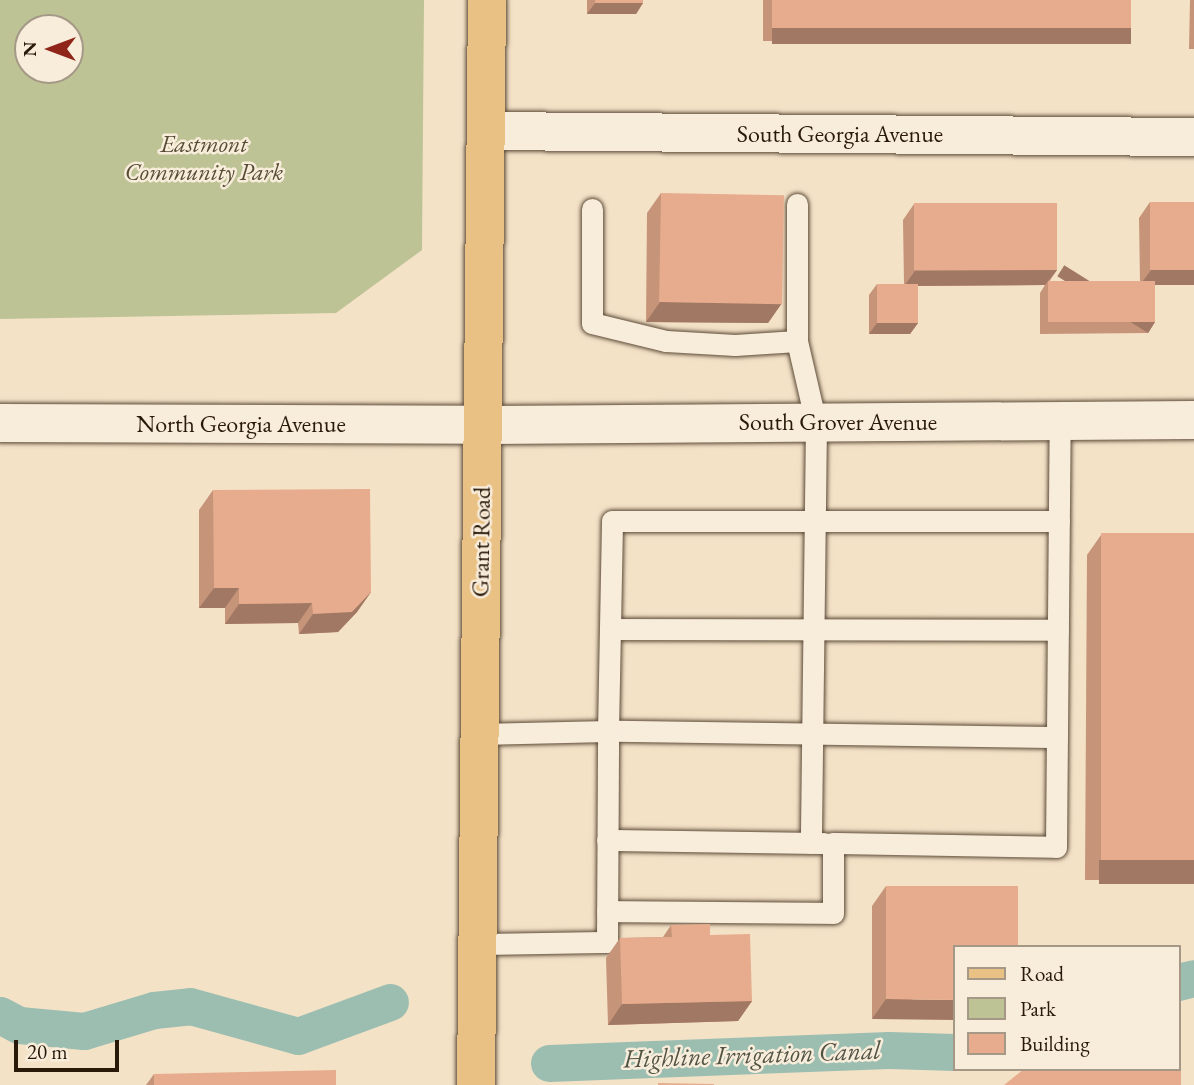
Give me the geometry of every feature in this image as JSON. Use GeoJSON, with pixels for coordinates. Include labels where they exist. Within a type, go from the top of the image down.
{"type":"FeatureCollection","features":[{"type":"Feature","properties":{"kind":"main road","name":"Grant Road"},"geometry":{"type":"LineString","coordinates":[[476,1085],[487,0]]}},
{"type":"Feature","properties":{"kind":"street","name":"South Georgia Avenue"},"geometry":{"type":"LineString","coordinates":[[486,131],[1194,137]]}},
{"type":"Feature","properties":{"kind":"street","name":"South Grover Avenue"},"geometry":{"type":"LineString","coordinates":[[482,425],[1194,420]]}},
{"type":"Feature","properties":{"kind":"street","name":"North Georgia Avenue"},"geometry":{"type":"LineString","coordinates":[[0,423],[482,425]]}},
{"type":"Feature","properties":{"kind":"lane"},"geometry":{"type":"LineString","coordinates":[[797,204],[797,341],[816,423],[811,843]]}},
{"type":"Feature","properties":{"kind":"lane"},"geometry":{"type":"LineString","coordinates":[[592,209],[592,323],[666,341],[735,345],[797,341]]}},
{"type":"Feature","properties":{"kind":"lane"},"geometry":{"type":"LineString","coordinates":[[607,841],[1056,847],[1060,421]]}},
{"type":"Feature","properties":{"kind":"lane"},"geometry":{"type":"LineString","coordinates":[[478,944],[607,942],[612,521],[1059,521]]}},
{"type":"Feature","properties":{"kind":"lane"},"geometry":{"type":"LineString","coordinates":[[610,629],[1058,630]]}},
{"type":"Feature","properties":{"kind":"lane"},"geometry":{"type":"LineString","coordinates":[[479,734],[608,732],[1057,737]]}},
{"type":"Feature","properties":{"kind":"lane"},"geometry":{"type":"LineString","coordinates":[[607,911],[833,913],[833,843]]}},
{"type":"Feature","properties":{"kind":"green space","name":"Eastmont Community Park"},"geometry":{"type":"Polygon","coordinates":[[[0,0],[424,0],[422,250],[336,313],[0,319],[0,0]]]}},
{"type":"Feature","properties":{"kind":"building"},"geometry":{"type":"Polygon","coordinates":[[[595,0],[643,0],[643,3],[595,3],[595,0]]]}},
{"type":"Feature","properties":{"kind":"building"},"geometry":{"type":"Polygon","coordinates":[[[772,0],[1131,0],[1131,28],[772,28],[772,0]]]}},
{"type":"Feature","properties":{"kind":"building"},"geometry":{"type":"Polygon","coordinates":[[[661,193],[784,195],[782,304],[659,302],[661,193]]]}},
{"type":"Feature","properties":{"kind":"building"},"geometry":{"type":"Polygon","coordinates":[[[1150,202],[1194,202],[1194,270],[1150,270],[1150,202]]]}},
{"type":"Feature","properties":{"kind":"building"},"geometry":{"type":"Polygon","coordinates":[[[914,203],[1057,203],[1057,270],[914,270],[914,203]]]}},
{"type":"Feature","properties":{"kind":"building"},"geometry":{"type":"Polygon","coordinates":[[[1048,281],[1155,281],[1155,322],[1048,322],[1048,281]]]}},
{"type":"Feature","properties":{"kind":"building"},"geometry":{"type":"Polygon","coordinates":[[[877,284],[918,284],[918,323],[877,323],[877,284]]]}},
{"type":"Feature","properties":{"kind":"building"},"geometry":{"type":"Polygon","coordinates":[[[370,489],[371,592],[352,612],[313,614],[312,603],[239,604],[239,588],[214,588],[213,490],[370,489]]]}},
{"type":"Feature","properties":{"kind":"building"},"geometry":{"type":"Polygon","coordinates":[[[1101,533],[1194,533],[1194,860],[1101,860],[1101,533]]]}},
{"type":"Feature","properties":{"kind":"building"},"geometry":{"type":"Polygon","coordinates":[[[886,886],[1018,886],[1018,945],[953,945],[953,1000],[886,999],[886,886]]]}},
{"type":"Feature","properties":{"kind":"building"},"geometry":{"type":"Polygon","coordinates":[[[710,924],[710,935],[750,934],[752,1001],[622,1004],[620,938],[672,937],[671,925],[710,924]]]}},
{"type":"Feature","properties":{"kind":"building"},"geometry":{"type":"Polygon","coordinates":[[[1181,1046],[1181,1085],[1004,1085],[1022,1071],[1180,1071],[1181,1046]]]}},
{"type":"Feature","properties":{"kind":"building"},"geometry":{"type":"Polygon","coordinates":[[[336,1070],[336,1085],[154,1085],[154,1074],[336,1070]]]}},
{"type":"Feature","properties":{"kind":"building"},"geometry":{"type":"Polygon","coordinates":[[[714,1084],[714,1085],[658,1085],[714,1084]]]}},
{"type":"Feature","properties":{"kind":"waterway","name":"Highline Irrigation Canal"},"geometry":{"type":"LineString","coordinates":[[1180,982],[1194,978]]}},
{"type":"Feature","properties":{"kind":"waterway","name":"Highline Irrigation Canal"},"geometry":{"type":"LineString","coordinates":[[0,1015],[19,1025],[84,1031],[154,1010],[190,1006],[298,1036],[390,1002]]}},
{"type":"Feature","properties":{"kind":"waterway","name":"Highline Irrigation Canal"},"geometry":{"type":"LineString","coordinates":[[549,1063],[889,1050],[953,1052]]}}]}
